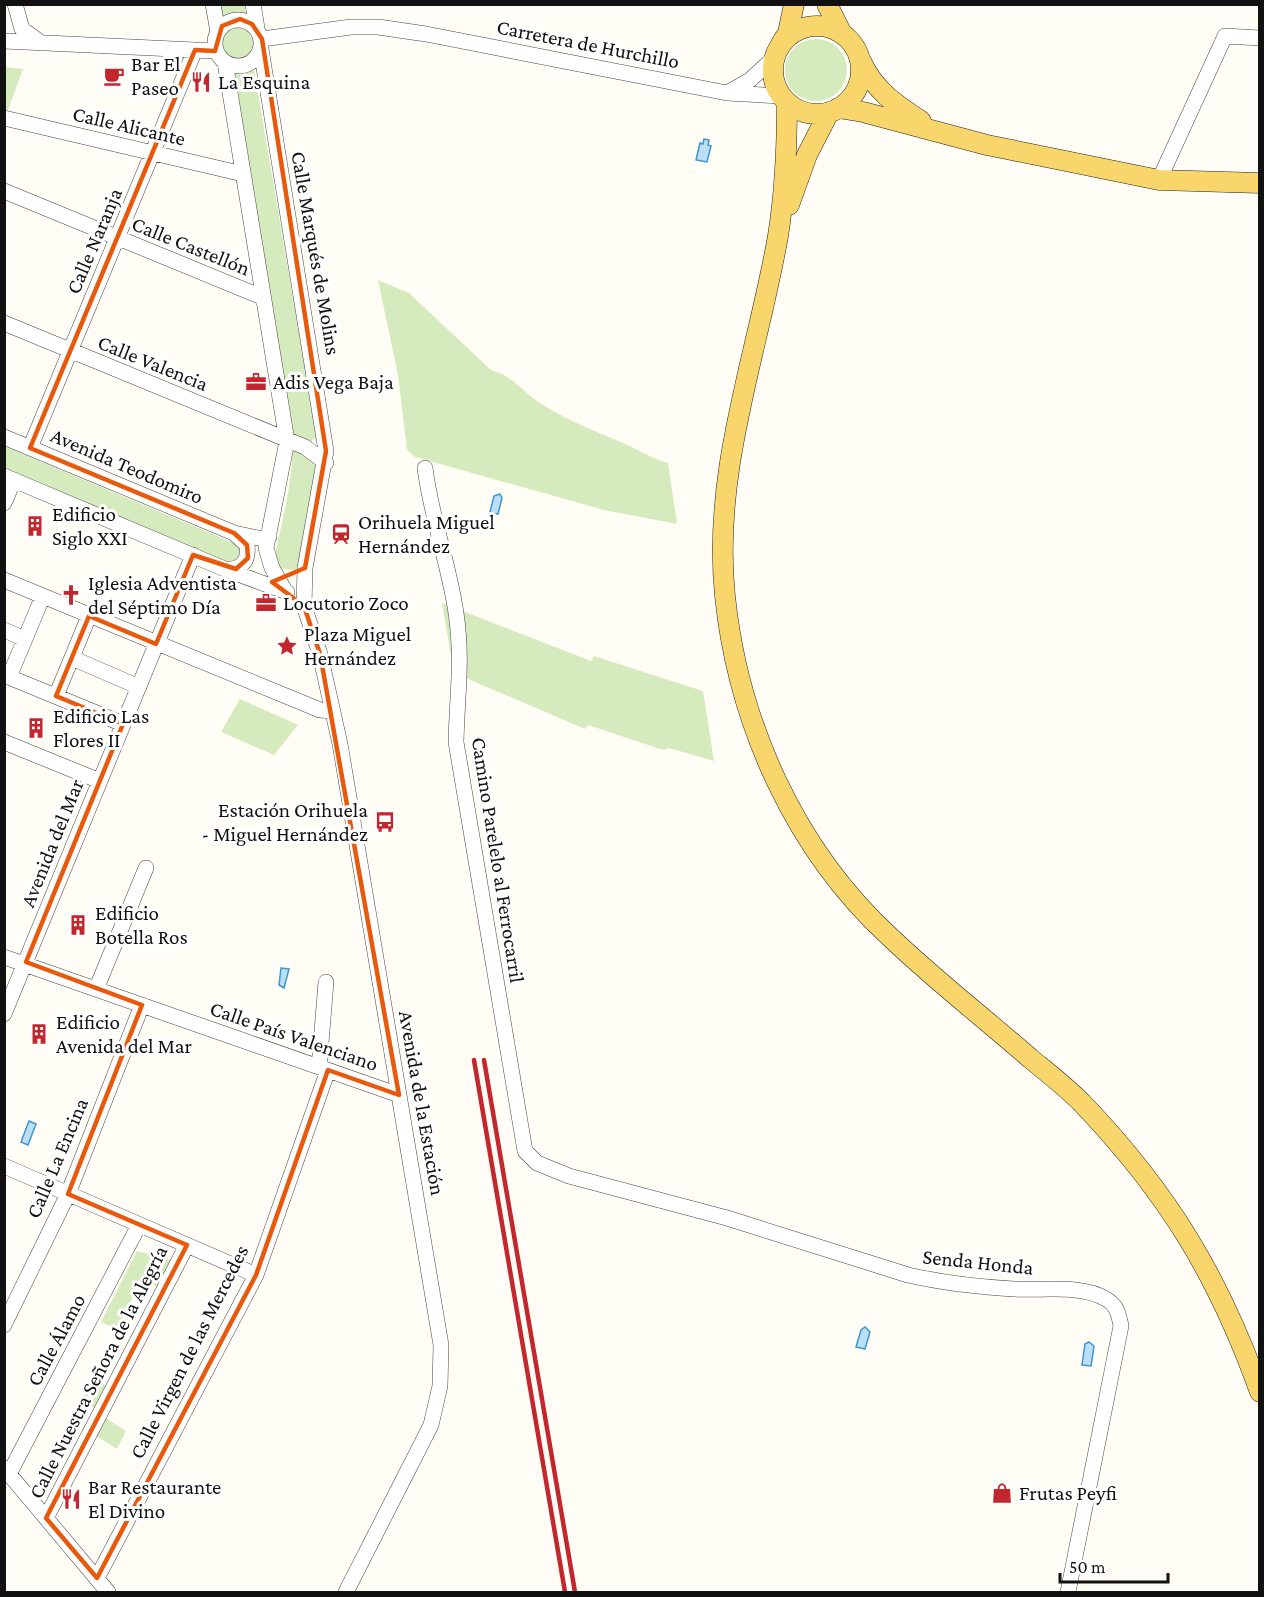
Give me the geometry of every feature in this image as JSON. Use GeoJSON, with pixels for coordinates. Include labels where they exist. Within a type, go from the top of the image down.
{"type":"FeatureCollection","features":[{"type":"Feature","properties":{"kind":"main road"},"geometry":{"type":"LineString","coordinates":[[794,4],[788,33],[778,51],[775,84],[784,99],[800,111],[814,114],[834,110],[933,130],[987,146],[1159,180],[1260,183]]}},
{"type":"Feature","properties":{"kind":"main road"},"geometry":{"type":"LineString","coordinates":[[827,4],[842,34],[857,53],[870,80],[881,92],[933,130]]}},
{"type":"Feature","properties":{"kind":"main road"},"geometry":{"type":"LineString","coordinates":[[778,51],[790,34],[816,26],[842,34]]}},
{"type":"Feature","properties":{"kind":"main road"},"geometry":{"type":"LineString","coordinates":[[778,236],[807,155],[834,110],[856,90],[860,78],[857,53]]}},
{"type":"Feature","properties":{"kind":"main road"},"geometry":{"type":"LineString","coordinates":[[784,99],[787,151],[778,236],[729,457],[722,525],[725,594],[736,666],[758,739],[807,837],[860,904],[888,935],[1079,1100],[1138,1166],[1180,1223],[1212,1276],[1239,1335],[1260,1392]]}},
{"type":"Feature","properties":{"kind":"street"},"geometry":{"type":"LineString","coordinates":[[15,4],[22,29],[40,42]]}},
{"type":"Feature","properties":{"kind":"street"},"geometry":{"type":"LineString","coordinates":[[213,4],[287,441],[267,555],[285,591]]}},
{"type":"Feature","properties":{"kind":"street","name":"Calle Marqués de Molins"},"geometry":{"type":"LineString","coordinates":[[253,4],[316,385],[326,463],[305,568],[304,606]]}},
{"type":"Feature","properties":{"kind":"street"},"geometry":{"type":"LineString","coordinates":[[240,19],[260,39],[253,61],[247,64],[233,66],[219,46],[227,22],[240,19]]}},
{"type":"Feature","properties":{"kind":"street","name":"Carretera de Hurchillo"},"geometry":{"type":"LineString","coordinates":[[260,39],[351,27],[378,27],[426,34],[726,93],[784,99]]}},
{"type":"Feature","properties":{"kind":"street"},"geometry":{"type":"LineString","coordinates":[[1159,180],[1225,36],[1260,38]]}},
{"type":"Feature","properties":{"kind":"street"},"geometry":{"type":"LineString","coordinates":[[4,41],[195,50],[219,46]]}},
{"type":"Feature","properties":{"kind":"street"},"geometry":{"type":"LineString","coordinates":[[4,48],[22,41]]}},
{"type":"Feature","properties":{"kind":"street","name":"Calle Naranja"},"geometry":{"type":"LineString","coordinates":[[30,448],[195,50]]}},
{"type":"Feature","properties":{"kind":"street"},"geometry":{"type":"LineString","coordinates":[[726,93],[750,80],[778,51]]}},
{"type":"Feature","properties":{"kind":"street","name":"Calle Alicante"},"geometry":{"type":"LineString","coordinates":[[4,118],[243,174]]}},
{"type":"Feature","properties":{"kind":"street","name":"Calle Castellón"},"geometry":{"type":"LineString","coordinates":[[4,191],[262,297]]}},
{"type":"Feature","properties":{"kind":"street","name":"Calle Valencia"},"geometry":{"type":"LineString","coordinates":[[4,323],[287,441]]}},
{"type":"Feature","properties":{"kind":"street","name":"Avenida Teodomiro"},"geometry":{"type":"LineString","coordinates":[[4,437],[234,533],[258,538],[269,537]]}},
{"type":"Feature","properties":{"kind":"street"},"geometry":{"type":"LineString","coordinates":[[287,441],[312,450],[326,463]]}},
{"type":"Feature","properties":{"kind":"street","name":"Camino Parelelo al Ferrocarril"},"geometry":{"type":"LineString","coordinates":[[425,468],[428,494],[456,611],[461,680],[457,705],[456,742],[525,1151]]}},
{"type":"Feature","properties":{"kind":"street"},"geometry":{"type":"LineString","coordinates":[[4,503],[9,478],[227,570],[285,591],[304,606]]}},
{"type":"Feature","properties":{"kind":"street"},"geometry":{"type":"LineString","coordinates":[[227,570],[241,567],[247,545],[234,533]]}},
{"type":"Feature","properties":{"kind":"street","name":"Avenida del Mar"},"geometry":{"type":"LineString","coordinates":[[4,1014],[193,555]]}},
{"type":"Feature","properties":{"kind":"street"},"geometry":{"type":"LineString","coordinates":[[273,571],[287,577],[305,568]]}},
{"type":"Feature","properties":{"kind":"street"},"geometry":{"type":"LineString","coordinates":[[4,580],[320,710],[333,711]]}},
{"type":"Feature","properties":{"kind":"street"},"geometry":{"type":"LineString","coordinates":[[43,596],[7,676],[123,724]]}},
{"type":"Feature","properties":{"kind":"street","name":"Avenida de la Estación"},"geometry":{"type":"LineString","coordinates":[[304,606],[320,654],[333,711],[441,1345],[440,1386],[431,1425],[346,1593]]}},
{"type":"Feature","properties":{"kind":"street"},"geometry":{"type":"LineString","coordinates":[[56,696],[89,616]]}},
{"type":"Feature","properties":{"kind":"street"},"geometry":{"type":"LineString","coordinates":[[4,630],[25,639]]}},
{"type":"Feature","properties":{"kind":"street"},"geometry":{"type":"LineString","coordinates":[[72,658],[139,687]]}},
{"type":"Feature","properties":{"kind":"street"},"geometry":{"type":"LineString","coordinates":[[4,742],[100,781]]}},
{"type":"Feature","properties":{"kind":"street"},"geometry":{"type":"LineString","coordinates":[[97,987],[146,868]]}},
{"type":"Feature","properties":{"kind":"street","name":"Calle País Valenciano"},"geometry":{"type":"LineString","coordinates":[[4,957],[26,962],[399,1095]]}},
{"type":"Feature","properties":{"kind":"street","name":"Calle Virgen de las Mercedes"},"geometry":{"type":"LineString","coordinates":[[98,1578],[256,1275],[324,1069],[326,982]]}},
{"type":"Feature","properties":{"kind":"street","name":"Calle La Encina"},"geometry":{"type":"LineString","coordinates":[[4,1325],[68,1194],[142,1005]]}},
{"type":"Feature","properties":{"kind":"street","name":"Senda Honda"},"geometry":{"type":"LineString","coordinates":[[525,1151],[537,1163],[569,1176],[728,1218],[908,1275],[936,1282],[1094,1293],[1112,1303],[1119,1313],[1121,1326],[1068,1593]]}},
{"type":"Feature","properties":{"kind":"street"},"geometry":{"type":"LineString","coordinates":[[4,1166],[256,1275]]}},
{"type":"Feature","properties":{"kind":"street","name":"Calle Álamo"},"geometry":{"type":"LineString","coordinates":[[7,1471],[139,1225]]}},
{"type":"Feature","properties":{"kind":"street","name":"Calle Nuestra Señora de la Alegría"},"geometry":{"type":"LineString","coordinates":[[46,1518],[187,1245]]}},
{"type":"Feature","properties":{"kind":"street"},"geometry":{"type":"LineString","coordinates":[[7,1471],[98,1578],[108,1593]]}},
{"type":"Feature","properties":{"kind":"highlighted area"},"geometry":{"type":"Polygon","coordinates":[[[240,19],[252,24],[262,39],[326,451],[305,568],[272,582],[304,606],[320,654],[399,1095],[328,1070],[256,1275],[97,1578],[46,1518],[187,1245],[68,1194],[142,1005],[26,962],[123,724],[56,696],[89,616],[156,644],[193,555],[236,569],[248,558],[247,545],[234,533],[30,448],[195,50],[215,51],[222,26],[240,19]]]}},
{"type":"Feature","properties":{"kind":"green space"},"geometry":{"type":"Polygon","coordinates":[[[219,5],[245,5],[247,30],[254,43],[251,52],[307,392],[310,391],[317,440],[312,439],[316,473],[308,571],[272,568],[289,484],[293,440],[227,54],[223,47],[219,5]]]}},
{"type":"Feature","properties":{"kind":"green space"},"geometry":{"type":"Polygon","coordinates":[[[810,39],[822,39],[838,48],[845,58],[847,70],[845,82],[838,92],[822,101],[810,101],[799,96],[790,87],[785,76],[785,64],[790,53],[799,44],[810,39]]]}},
{"type":"Feature","properties":{"kind":"green space"},"geometry":{"type":"Polygon","coordinates":[[[5,67],[23,69],[8,110],[5,109],[5,67]]]}},
{"type":"Feature","properties":{"kind":"green space"},"geometry":{"type":"Polygon","coordinates":[[[378,280],[409,293],[491,370],[511,379],[547,407],[578,424],[668,463],[677,524],[604,510],[415,457],[407,450],[398,375],[378,280]]]}},
{"type":"Feature","properties":{"kind":"green space"},"geometry":{"type":"Polygon","coordinates":[[[4,446],[236,544],[241,550],[240,558],[236,563],[228,564],[5,469],[4,446]]]}},
{"type":"Feature","properties":{"kind":"green space"},"geometry":{"type":"Polygon","coordinates":[[[442,603],[591,661],[594,656],[703,691],[714,761],[669,748],[663,750],[588,725],[585,729],[454,673],[442,603]]]}},
{"type":"Feature","properties":{"kind":"green space"},"geometry":{"type":"Polygon","coordinates":[[[240,699],[298,725],[274,755],[221,732],[240,699]]]}},
{"type":"Feature","properties":{"kind":"green space"},"geometry":{"type":"Polygon","coordinates":[[[137,1251],[172,1260],[158,1287],[141,1280],[117,1330],[101,1322],[137,1251]]]}},
{"type":"Feature","properties":{"kind":"green space"},"geometry":{"type":"Polygon","coordinates":[[[93,1379],[107,1386],[95,1408],[81,1401],[93,1379]]]}},
{"type":"Feature","properties":{"kind":"green space"},"geometry":{"type":"Polygon","coordinates":[[[106,1418],[126,1431],[117,1449],[96,1436],[106,1418]]]}},
{"type":"Feature","properties":{"kind":"water"},"geometry":{"type":"Polygon","coordinates":[[[704,139],[709,140],[708,145],[711,146],[707,162],[696,160],[700,143],[703,144],[704,139]]]}},
{"type":"Feature","properties":{"kind":"water"},"geometry":{"type":"Polygon","coordinates":[[[500,494],[502,498],[498,514],[490,512],[494,496],[500,494]]]}},
{"type":"Feature","properties":{"kind":"water"},"geometry":{"type":"Polygon","coordinates":[[[281,968],[289,969],[284,988],[279,985],[281,968]]]}},
{"type":"Feature","properties":{"kind":"water"},"geometry":{"type":"Polygon","coordinates":[[[29,1121],[36,1124],[28,1145],[21,1142],[29,1121]]]}},
{"type":"Feature","properties":{"kind":"water"},"geometry":{"type":"Polygon","coordinates":[[[865,1327],[870,1332],[865,1349],[856,1347],[861,1330],[865,1327]]]}},
{"type":"Feature","properties":{"kind":"water"},"geometry":{"type":"Polygon","coordinates":[[[1089,1342],[1094,1346],[1091,1366],[1082,1365],[1085,1344],[1089,1342]]]}},
{"type":"Feature","properties":{"kind":"railway"},"geometry":{"type":"LineString","coordinates":[[474,1060],[565,1592]]}},
{"type":"Feature","properties":{"kind":"railway"},"geometry":{"type":"LineString","coordinates":[[484,1060],[575,1592]]}},
{"type":"Feature","properties":{"kind":"place","name":"Bar El Paseo"},"geometry":{"type":"Point","coordinates":[114,76]}},
{"type":"Feature","properties":{"kind":"place","name":"La Esquina"},"geometry":{"type":"Point","coordinates":[201,82]}},
{"type":"Feature","properties":{"kind":"place","name":"Adis Vega Baja"},"geometry":{"type":"Point","coordinates":[256,382]}},
{"type":"Feature","properties":{"kind":"place","name":"Edificio Siglo XXI"},"geometry":{"type":"Point","coordinates":[35,526]}},
{"type":"Feature","properties":{"kind":"place","name":"Orihuela Miguel Hernández"},"geometry":{"type":"Point","coordinates":[341,534]}},
{"type":"Feature","properties":{"kind":"place","name":"Iglesia Adventista del Séptimo Día"},"geometry":{"type":"Point","coordinates":[71,595]}},
{"type":"Feature","properties":{"kind":"place","name":"Locutorio Zoco"},"geometry":{"type":"Point","coordinates":[266,603]}},
{"type":"Feature","properties":{"kind":"place","name":"Plaza Miguel Hernández"},"geometry":{"type":"Point","coordinates":[287,646]}},
{"type":"Feature","properties":{"kind":"place","name":"Edificio Las Flores II"},"geometry":{"type":"Point","coordinates":[36,728]}},
{"type":"Feature","properties":{"kind":"place","name":"Estación Orihuela - Miguel Hernández"},"geometry":{"type":"Point","coordinates":[385,822]}},
{"type":"Feature","properties":{"kind":"place","name":"Edificio Botella Ros"},"geometry":{"type":"Point","coordinates":[78,925]}},
{"type":"Feature","properties":{"kind":"place","name":"Edificio Avenida del Mar"},"geometry":{"type":"Point","coordinates":[39,1034]}},
{"type":"Feature","properties":{"kind":"place","name":"Frutas Peyfi"},"geometry":{"type":"Point","coordinates":[1002,1493]}},
{"type":"Feature","properties":{"kind":"place","name":"Bar Restaurante El Divino"},"geometry":{"type":"Point","coordinates":[71,1499]}}]}
